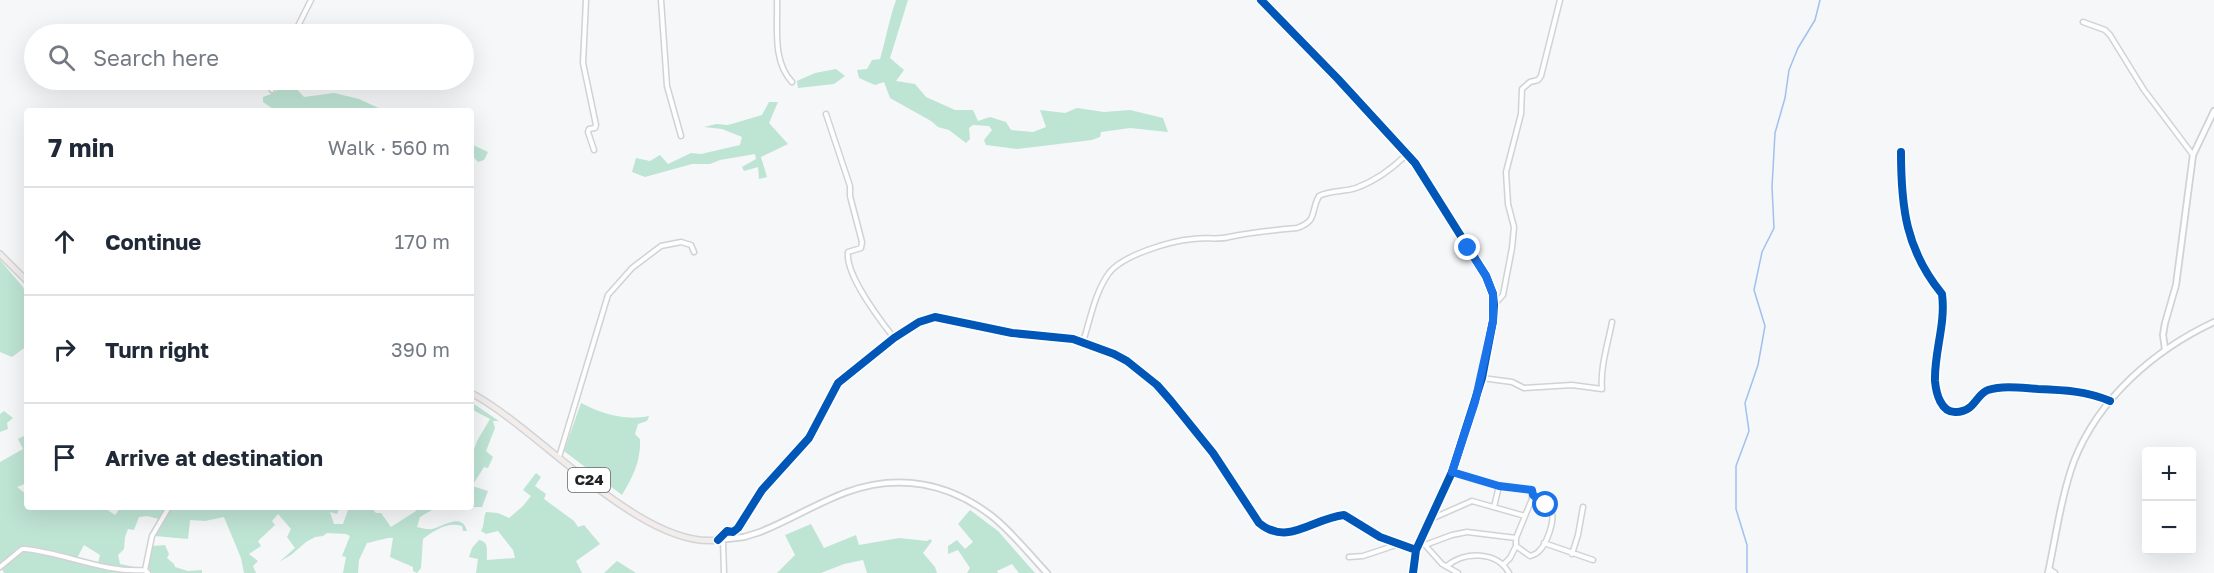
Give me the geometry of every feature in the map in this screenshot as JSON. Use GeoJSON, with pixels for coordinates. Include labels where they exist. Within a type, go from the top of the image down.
{"type":"FeatureCollection","features":[{"type":"Feature","properties":{"kind":"main road"},"geometry":{"type":"LineString","coordinates":[[0,254],[24,278]]}},
{"type":"Feature","properties":{"kind":"main road","name":"C24"},"geometry":{"type":"LineString","coordinates":[[474,395],[501,411],[644,521],[674,534],[702,540],[720,540]]}},
{"type":"Feature","properties":{"kind":"street"},"geometry":{"type":"LineString","coordinates":[[299,24],[312,0]]}},
{"type":"Feature","properties":{"kind":"street"},"geometry":{"type":"LineString","coordinates":[[586,0],[583,63],[596,122],[595,128],[589,129],[588,132],[594,150]]}},
{"type":"Feature","properties":{"kind":"street"},"geometry":{"type":"LineString","coordinates":[[661,0],[667,86],[681,136]]}},
{"type":"Feature","properties":{"kind":"street"},"geometry":{"type":"LineString","coordinates":[[777,0],[777,46],[782,67],[792,82]]}},
{"type":"Feature","properties":{"kind":"street"},"geometry":{"type":"LineString","coordinates":[[1261,0],[1407,154],[1428,182],[1486,276],[1493,294],[1493,321],[1482,378],[1452,472],[1416,550],[1413,573]]}},
{"type":"Feature","properties":{"kind":"street"},"geometry":{"type":"LineString","coordinates":[[1494,305],[1503,295],[1512,248],[1514,227],[1508,204],[1506,172],[1521,114],[1522,89],[1541,76],[1560,0]]}},
{"type":"Feature","properties":{"kind":"street"},"geometry":{"type":"LineString","coordinates":[[2083,22],[2105,30],[2110,35],[2144,90],[2193,155]]}},
{"type":"Feature","properties":{"kind":"street"},"geometry":{"type":"LineString","coordinates":[[2165,349],[2163,335],[2176,285],[2193,155],[2214,111]]}},
{"type":"Feature","properties":{"kind":"street"},"geometry":{"type":"LineString","coordinates":[[826,114],[850,186],[850,196],[862,242],[861,248],[848,252],[849,260],[865,297],[894,338]]}},
{"type":"Feature","properties":{"kind":"street"},"geometry":{"type":"LineString","coordinates":[[1901,152],[1902,198],[1910,235],[1919,261],[1942,294],[1942,333],[1935,382],[1940,402],[1945,409],[1957,413],[1975,405],[1981,394],[1998,388],[2076,390],[2110,400]]}},
{"type":"Feature","properties":{"kind":"street"},"geometry":{"type":"LineString","coordinates":[[1083,342],[1100,290],[1110,272],[1116,267],[1139,254],[1178,242],[1192,239],[1228,238],[1239,234],[1297,228],[1305,225],[1313,217],[1319,196],[1356,188],[1383,174],[1407,154]]}},
{"type":"Feature","properties":{"kind":"street"},"geometry":{"type":"LineString","coordinates":[[559,457],[608,295],[632,268],[661,246],[684,242],[691,245],[694,252]]}},
{"type":"Feature","properties":{"kind":"street"},"geometry":{"type":"LineString","coordinates":[[719,573],[724,571],[720,540],[727,531],[733,532],[738,528],[762,490],[809,438],[838,383],[894,338],[919,322],[935,317],[1012,333],[1063,337],[1083,342],[1127,361],[1157,385],[1213,453],[1259,523],[1266,529],[1282,534],[1344,515],[1365,529],[1416,550]]}},
{"type":"Feature","properties":{"kind":"street"},"geometry":{"type":"LineString","coordinates":[[1482,378],[1512,382],[1524,388],[1572,385],[1602,389],[1604,363],[1612,322]]}},
{"type":"Feature","properties":{"kind":"street"},"geometry":{"type":"LineString","coordinates":[[2055,573],[2048,571],[2069,478],[2085,438],[2110,400],[2149,361],[2165,349],[2214,322]]}},
{"type":"Feature","properties":{"kind":"street"},"geometry":{"type":"LineString","coordinates":[[1452,472],[1499,486],[1532,490],[1533,495],[1550,508],[1552,513],[1550,529],[1540,551],[1530,556],[1516,546]]}},
{"type":"Feature","properties":{"kind":"street","name":"C24"},"geometry":{"type":"LineString","coordinates":[[720,540],[760,532],[856,489],[890,482],[908,482],[947,490],[972,502],[1007,530],[1047,573]]}},
{"type":"Feature","properties":{"kind":"street"},"geometry":{"type":"LineString","coordinates":[[1494,507],[1499,486]]}},
{"type":"Feature","properties":{"kind":"street"},"geometry":{"type":"LineString","coordinates":[[1503,565],[1510,558],[1516,546],[1516,538],[1533,495]]}},
{"type":"Feature","properties":{"kind":"street"},"geometry":{"type":"LineString","coordinates":[[1430,520],[1472,501],[1525,516]]}},
{"type":"Feature","properties":{"kind":"street"},"geometry":{"type":"LineString","coordinates":[[1572,554],[1583,507]]}},
{"type":"Feature","properties":{"kind":"street"},"geometry":{"type":"LineString","coordinates":[[0,567],[21,549],[25,549],[97,566],[146,571],[152,536],[167,510]]}},
{"type":"Feature","properties":{"kind":"street"},"geometry":{"type":"LineString","coordinates":[[1425,545],[1467,532],[1516,538]]}},
{"type":"Feature","properties":{"kind":"street"},"geometry":{"type":"LineString","coordinates":[[1420,542],[1437,560],[1458,573]]}},
{"type":"Feature","properties":{"kind":"street"},"geometry":{"type":"LineString","coordinates":[[1544,543],[1593,560]]}},
{"type":"Feature","properties":{"kind":"street"},"geometry":{"type":"LineString","coordinates":[[1349,557],[1363,556],[1397,544]]}},
{"type":"Feature","properties":{"kind":"street"},"geometry":{"type":"LineString","coordinates":[[1447,566],[1459,559],[1475,555],[1498,560],[1509,573]]}},
{"type":"Feature","properties":{"kind":"green space"},"geometry":{"type":"Polygon","coordinates":[[[896,0],[908,0],[890,58],[904,70],[896,81],[915,84],[926,97],[955,110],[973,110],[978,121],[990,117],[1006,122],[1011,130],[1033,132],[1046,127],[1040,110],[1065,113],[1077,108],[1104,112],[1130,110],[1163,118],[1168,132],[1130,128],[1101,132],[1100,137],[1092,140],[1017,149],[986,145],[984,140],[992,130],[989,126],[973,125],[969,128],[970,139],[966,143],[949,130],[938,127],[890,98],[884,82],[875,85],[859,78],[857,70],[867,69],[872,60],[880,59],[896,0]]]}},
{"type":"Feature","properties":{"kind":"green space"},"geometry":{"type":"Polygon","coordinates":[[[836,69],[845,76],[834,84],[798,88],[797,81],[815,73],[836,69]]]}},
{"type":"Feature","properties":{"kind":"green space"},"geometry":{"type":"Polygon","coordinates":[[[277,90],[298,90],[304,97],[334,93],[359,99],[378,108],[272,108],[263,102],[263,97],[277,90]]]}},
{"type":"Feature","properties":{"kind":"green space"},"geometry":{"type":"Polygon","coordinates":[[[769,102],[778,102],[769,123],[788,144],[761,157],[767,177],[759,179],[758,167],[744,171],[742,167],[756,159],[755,154],[710,164],[692,164],[645,177],[632,172],[636,158],[650,161],[660,155],[668,164],[691,153],[701,154],[740,145],[742,137],[722,129],[704,127],[716,124],[728,125],[762,115],[769,102]]]}},
{"type":"Feature","properties":{"kind":"green space"},"geometry":{"type":"Polygon","coordinates":[[[474,145],[488,152],[484,160],[478,162],[474,157],[474,145]]]}},
{"type":"Feature","properties":{"kind":"green space"},"geometry":{"type":"Polygon","coordinates":[[[0,260],[24,290],[24,348],[12,357],[0,352],[0,260]]]}},
{"type":"Feature","properties":{"kind":"green space"},"geometry":{"type":"Polygon","coordinates":[[[581,403],[614,416],[631,418],[649,416],[647,421],[638,424],[635,434],[640,439],[638,461],[622,495],[564,451],[581,403]]]}},
{"type":"Feature","properties":{"kind":"green space"},"geometry":{"type":"Polygon","coordinates":[[[474,404],[499,421],[493,421],[495,428],[486,451],[493,457],[488,468],[484,467],[474,483],[474,450],[490,419],[474,411],[474,404]]]}},
{"type":"Feature","properties":{"kind":"green space"},"geometry":{"type":"Polygon","coordinates":[[[4,411],[13,418],[7,423],[8,429],[0,432],[0,414],[4,411]]]}},
{"type":"Feature","properties":{"kind":"green space"},"geometry":{"type":"Polygon","coordinates":[[[24,436],[24,484],[17,487],[24,493],[24,510],[108,510],[115,515],[119,510],[165,510],[159,519],[139,517],[134,530],[128,529],[124,549],[118,555],[120,564],[139,568],[141,573],[4,573],[2,569],[0,570],[0,462],[23,449],[18,439],[24,436]],[[84,545],[75,562],[87,566],[98,563],[100,555],[84,545]]]}},
{"type":"Feature","properties":{"kind":"green space"},"geometry":{"type":"Polygon","coordinates":[[[536,473],[541,477],[535,486],[546,494],[544,499],[574,521],[578,527],[584,525],[600,544],[576,561],[582,573],[476,573],[478,559],[469,557],[472,548],[479,540],[486,545],[487,560],[515,558],[513,550],[498,531],[486,534],[481,531],[485,514],[486,512],[498,513],[509,518],[531,496],[523,490],[536,473]]]}},
{"type":"Feature","properties":{"kind":"green space"},"geometry":{"type":"Polygon","coordinates":[[[474,487],[488,491],[482,507],[474,507],[474,487]]]}},
{"type":"Feature","properties":{"kind":"green space"},"geometry":{"type":"Polygon","coordinates":[[[170,510],[339,510],[337,514],[330,512],[334,524],[343,524],[348,510],[374,510],[376,513],[381,513],[391,527],[415,510],[432,510],[420,517],[417,527],[430,529],[457,521],[465,525],[467,531],[463,531],[462,526],[451,525],[436,530],[423,539],[421,568],[417,573],[413,571],[413,567],[390,557],[393,538],[390,538],[367,543],[359,560],[358,573],[343,573],[346,557],[342,556],[350,536],[346,534],[327,533],[315,537],[279,562],[295,548],[287,537],[291,529],[278,514],[272,521],[275,525],[258,541],[261,546],[249,554],[258,561],[253,566],[256,573],[244,573],[241,558],[224,517],[205,521],[190,520],[188,539],[155,536],[170,510]]]}},
{"type":"Feature","properties":{"kind":"green space"},"geometry":{"type":"Polygon","coordinates":[[[970,510],[998,531],[1035,573],[1019,573],[1012,564],[997,571],[998,573],[967,573],[970,568],[958,550],[948,554],[948,546],[957,540],[965,549],[973,542],[958,524],[970,510]]]}},
{"type":"Feature","properties":{"kind":"green space"},"geometry":{"type":"Polygon","coordinates":[[[811,524],[824,548],[856,535],[859,545],[899,538],[927,541],[930,539],[932,541],[923,553],[935,567],[937,573],[867,573],[863,560],[821,573],[777,573],[795,555],[785,535],[811,524]]]}},
{"type":"Feature","properties":{"kind":"green space"},"geometry":{"type":"Polygon","coordinates":[[[165,545],[169,554],[167,558],[175,567],[188,571],[202,570],[202,573],[152,573],[148,571],[152,546],[165,545]]]}},
{"type":"Feature","properties":{"kind":"green space"},"geometry":{"type":"Polygon","coordinates":[[[617,561],[636,573],[604,573],[617,561]]]}},
{"type":"Feature","properties":{"kind":"waterway"},"geometry":{"type":"LineString","coordinates":[[1747,573],[1747,545],[1736,509],[1736,466],[1749,431],[1745,403],[1758,365],[1765,326],[1754,290],[1762,252],[1774,228],[1772,187],[1775,133],[1785,98],[1789,70],[1798,48],[1815,20],[1820,0]]}},
{"type":"Feature","properties":{"kind":"cycle path"},"geometry":{"type":"LineString","coordinates":[[1261,0],[1415,163],[1486,276],[1493,294],[1493,321],[1482,378],[1452,472],[1416,550],[1413,573]]}},
{"type":"Feature","properties":{"kind":"cycle path"},"geometry":{"type":"LineString","coordinates":[[1901,152],[1902,192],[1908,228],[1920,261],[1942,294],[1943,305],[1935,381],[1943,406],[1951,411],[1962,411],[1971,406],[1984,392],[2007,387],[2075,392],[2110,401]]}},
{"type":"Feature","properties":{"kind":"cycle path"},"geometry":{"type":"LineString","coordinates":[[718,540],[727,531],[733,532],[738,528],[762,490],[809,438],[838,383],[894,338],[919,322],[935,317],[1012,333],[1073,339],[1127,361],[1157,385],[1171,401],[1213,453],[1259,523],[1270,530],[1290,532],[1344,515],[1380,537],[1416,550]]}},
{"type":"Feature","properties":{"kind":"route"},"geometry":{"type":"LineString","coordinates":[[1468,248],[1486,276],[1493,294],[1493,321],[1475,402],[1452,472],[1499,486],[1532,490],[1533,495],[1546,505]]}}]}
